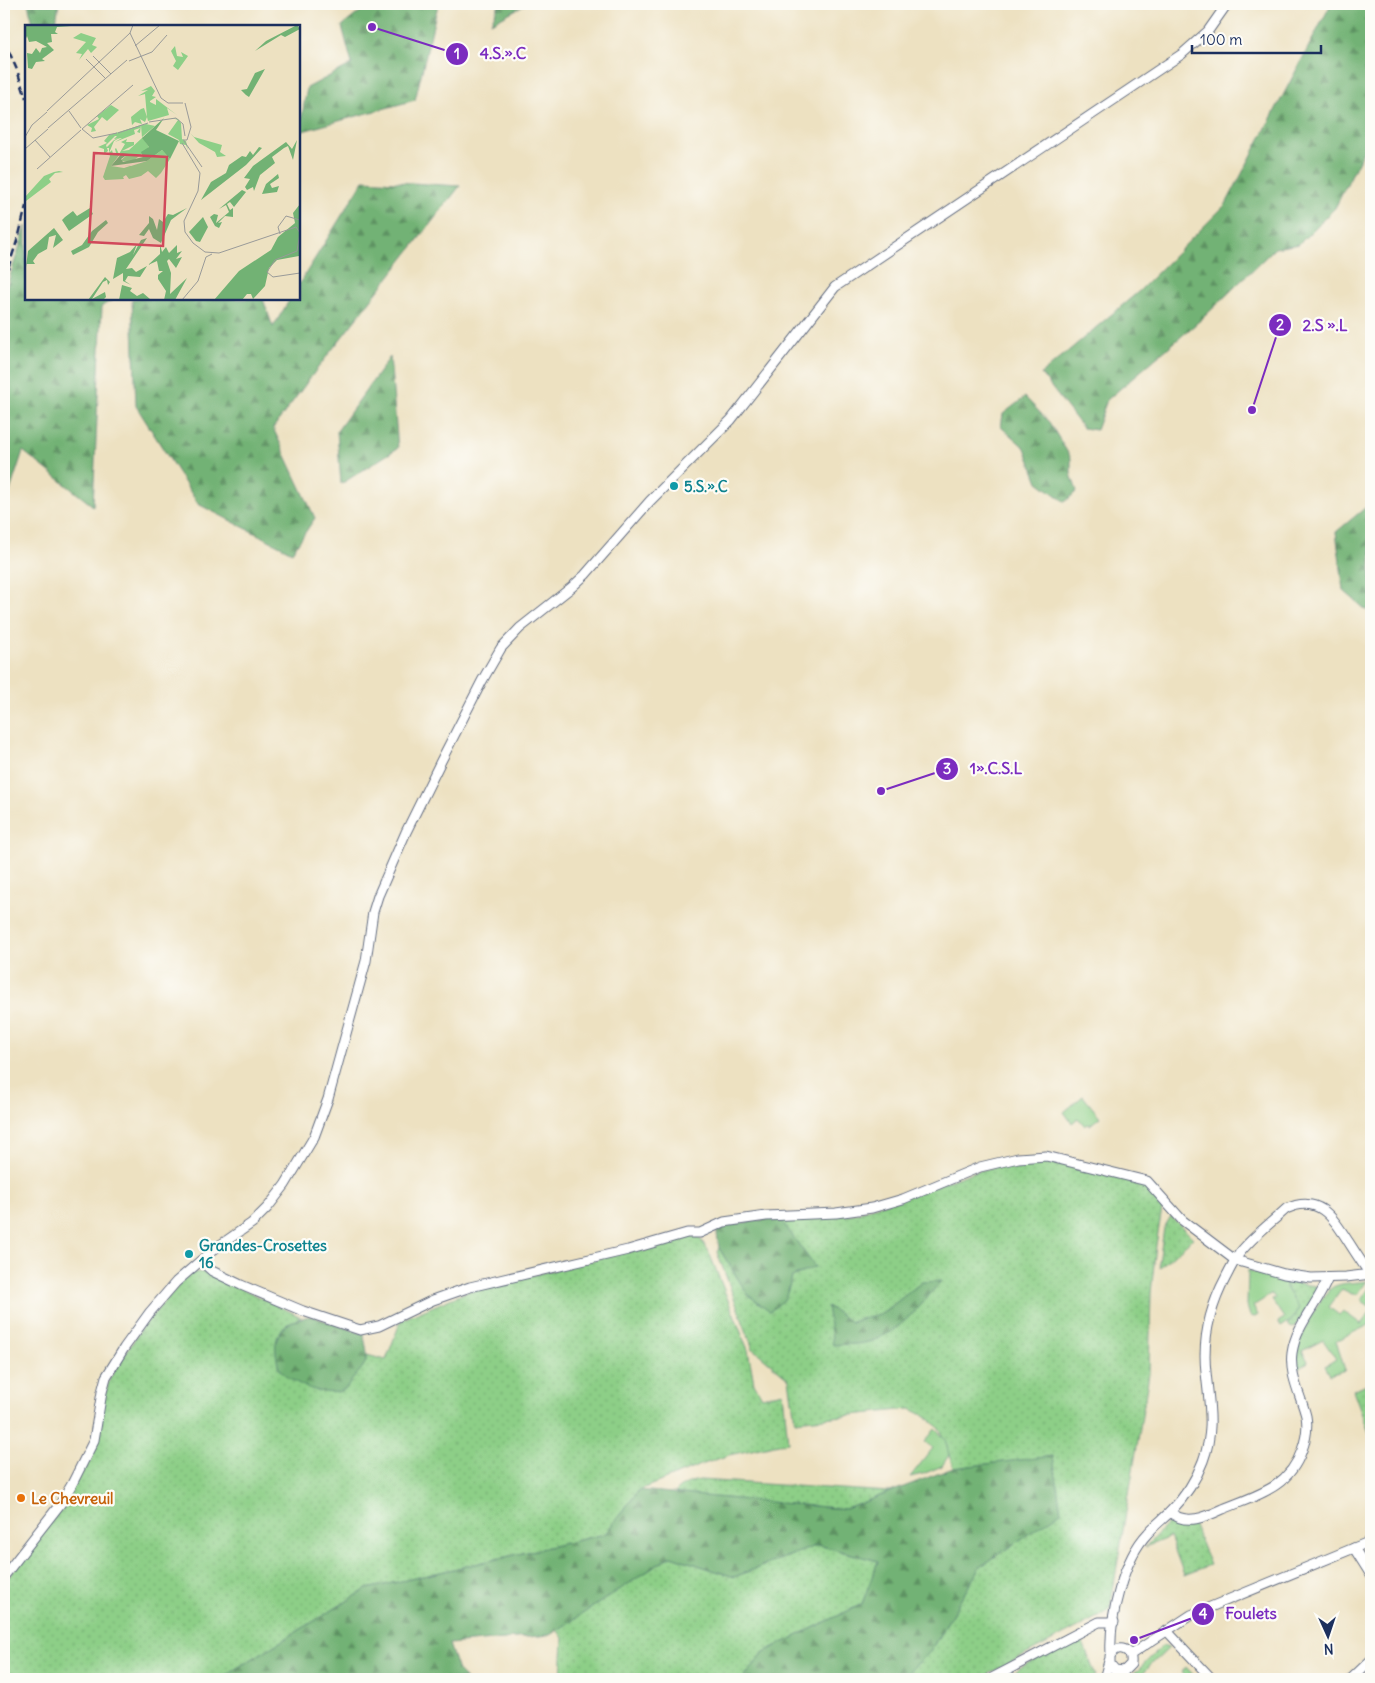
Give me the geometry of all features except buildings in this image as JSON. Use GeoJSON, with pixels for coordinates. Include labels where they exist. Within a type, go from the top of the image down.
{"type":"FeatureCollection","features":[{"type":"Feature","properties":{"kind":"street"},"geometry":{"type":"LineString","coordinates":[[4,1576],[61,1502],[84,1463],[97,1431],[102,1392],[111,1368],[155,1306],[176,1282],[213,1250],[259,1217],[285,1185],[314,1137],[328,1099],[366,961],[373,912],[378,896],[406,832],[445,753],[492,661],[510,637],[529,619],[585,575],[650,501],[730,420],[835,287],[1182,54],[1208,31],[1227,4]]}},
{"type":"Feature","properties":{"kind":"street"},"geometry":{"type":"LineString","coordinates":[[201,1261],[212,1271],[240,1285],[303,1311],[360,1330],[379,1326],[433,1300],[470,1287],[628,1250],[687,1233],[700,1232],[724,1222],[782,1215],[836,1213],[872,1208],[903,1199],[980,1167],[1018,1158],[1046,1156],[1147,1181],[1182,1220],[1235,1260],[1296,1277],[1328,1278],[1370,1274],[1336,1222],[1326,1211],[1311,1205],[1295,1205],[1286,1209],[1240,1253],[1235,1260],[1216,1296],[1206,1334],[1206,1371],[1211,1419],[1207,1447],[1194,1480],[1182,1498],[1148,1532],[1132,1553],[1122,1582],[1114,1622],[1110,1657],[1104,1679]]}},
{"type":"Feature","properties":{"kind":"street"},"geometry":{"type":"LineString","coordinates":[[1170,1512],[1181,1519],[1196,1519],[1208,1516],[1277,1486],[1288,1476],[1304,1446],[1307,1427],[1293,1376],[1292,1354],[1300,1329],[1328,1278]]}},
{"type":"Feature","properties":{"kind":"street"},"geometry":{"type":"LineString","coordinates":[[1130,1655],[1183,1620],[1208,1608],[1371,1541]]}},
{"type":"Feature","properties":{"kind":"street"},"geometry":{"type":"LineString","coordinates":[[1354,1548],[1371,1575]]}},
{"type":"Feature","properties":{"kind":"street"},"geometry":{"type":"LineString","coordinates":[[990,1679],[1099,1622],[1114,1622]]}},
{"type":"Feature","properties":{"kind":"street"},"geometry":{"type":"LineString","coordinates":[[1167,1631],[1212,1679]]}},
{"type":"Feature","properties":{"kind":"street"},"geometry":{"type":"LineString","coordinates":[[1119,1679],[1131,1664],[1130,1655],[1121,1648],[1115,1650],[1110,1657],[1111,1666],[1115,1670],[1124,1671]]}},
{"type":"Feature","properties":{"kind":"street"},"geometry":{"type":"LineString","coordinates":[[1351,1679],[1371,1660]]}},
{"type":"Feature","properties":{"kind":"green space"},"geometry":{"type":"Polygon","coordinates":[[[28,4],[59,4],[55,25],[38,25],[33,23],[28,4]]]}},
{"type":"Feature","properties":{"kind":"green space"},"geometry":{"type":"Polygon","coordinates":[[[370,4],[440,4],[437,9],[415,100],[300,132],[307,88],[352,64],[342,26],[370,4]]]}},
{"type":"Feature","properties":{"kind":"green space"},"geometry":{"type":"Polygon","coordinates":[[[499,4],[526,4],[491,23],[499,4]]]}},
{"type":"Feature","properties":{"kind":"green space"},"geometry":{"type":"Polygon","coordinates":[[[1331,4],[1371,4],[1371,136],[1335,208],[1299,244],[1275,248],[1204,317],[1107,400],[1096,430],[1083,428],[1041,374],[1138,292],[1226,204],[1331,4]]]}},
{"type":"Feature","properties":{"kind":"green space"},"geometry":{"type":"Polygon","coordinates":[[[364,180],[460,186],[273,428],[315,518],[292,552],[198,504],[136,406],[132,300],[263,300],[273,327],[289,300],[300,300],[300,282],[364,180]]]}},
{"type":"Feature","properties":{"kind":"green space"},"geometry":{"type":"Polygon","coordinates":[[[25,229],[25,300],[112,300],[102,306],[93,506],[23,451],[4,509],[4,295],[25,229]]]}},
{"type":"Feature","properties":{"kind":"green space"},"geometry":{"type":"Polygon","coordinates":[[[390,357],[398,448],[341,484],[337,431],[390,357]]]}},
{"type":"Feature","properties":{"kind":"green space"},"geometry":{"type":"Polygon","coordinates":[[[1025,397],[1049,422],[1071,458],[1071,474],[1077,491],[1065,502],[1038,482],[1025,448],[1001,427],[1003,414],[1025,397]]]}},
{"type":"Feature","properties":{"kind":"green space"},"geometry":{"type":"Polygon","coordinates":[[[1371,503],[1371,610],[1366,610],[1344,591],[1336,532],[1371,503]]]}},
{"type":"Feature","properties":{"kind":"green space"},"geometry":{"type":"Polygon","coordinates":[[[1083,1096],[1100,1117],[1090,1125],[1085,1126],[1078,1118],[1072,1123],[1064,1112],[1083,1096]]]}},
{"type":"Feature","properties":{"kind":"green space"},"geometry":{"type":"Polygon","coordinates":[[[1023,1160],[1049,1160],[1140,1183],[1151,1188],[1163,1203],[1151,1293],[1149,1374],[1110,1608],[1107,1612],[979,1679],[898,1679],[902,1678],[929,1653],[980,1567],[1024,1537],[1053,1457],[953,1468],[941,1431],[930,1420],[910,1409],[795,1421],[789,1379],[753,1349],[717,1252],[719,1248],[748,1295],[785,1299],[792,1277],[779,1217],[854,1214],[974,1172],[1023,1160]],[[922,1282],[883,1313],[850,1322],[827,1306],[864,1343],[922,1282]]]}},
{"type":"Feature","properties":{"kind":"green space"},"geometry":{"type":"Polygon","coordinates":[[[1171,1216],[1193,1238],[1160,1267],[1164,1228],[1171,1216]]]}},
{"type":"Feature","properties":{"kind":"green space"},"geometry":{"type":"Polygon","coordinates":[[[779,1217],[815,1267],[792,1277],[785,1299],[770,1311],[748,1295],[719,1248],[716,1227],[779,1217]]]}},
{"type":"Feature","properties":{"kind":"green space"},"geometry":{"type":"Polygon","coordinates":[[[690,1236],[699,1237],[708,1250],[748,1350],[754,1383],[762,1397],[783,1392],[788,1442],[729,1455],[639,1490],[605,1534],[367,1589],[219,1679],[4,1679],[4,1583],[63,1505],[100,1435],[102,1404],[110,1378],[141,1329],[182,1281],[192,1273],[202,1272],[216,1276],[301,1317],[286,1325],[363,1367],[367,1355],[386,1360],[401,1320],[469,1291],[690,1236]]]}},
{"type":"Feature","properties":{"kind":"green space"},"geometry":{"type":"Polygon","coordinates":[[[1248,1270],[1282,1281],[1299,1308],[1292,1320],[1281,1327],[1278,1322],[1284,1318],[1272,1300],[1275,1298],[1272,1294],[1253,1306],[1258,1315],[1255,1317],[1250,1316],[1247,1306],[1248,1270]]]}},
{"type":"Feature","properties":{"kind":"green space"},"geometry":{"type":"Polygon","coordinates":[[[941,1281],[916,1310],[897,1327],[876,1340],[856,1344],[833,1345],[827,1306],[851,1322],[883,1313],[922,1282],[941,1281]]]}},
{"type":"Feature","properties":{"kind":"green space"},"geometry":{"type":"Polygon","coordinates":[[[1282,1281],[1315,1286],[1318,1290],[1294,1328],[1290,1327],[1288,1323],[1292,1320],[1293,1298],[1282,1281]]]}},
{"type":"Feature","properties":{"kind":"green space"},"geometry":{"type":"Polygon","coordinates":[[[1367,1281],[1358,1294],[1352,1294],[1342,1289],[1329,1307],[1339,1315],[1343,1311],[1361,1324],[1371,1311],[1371,1324],[1336,1341],[1345,1370],[1330,1375],[1325,1366],[1336,1359],[1323,1340],[1302,1351],[1308,1361],[1298,1369],[1297,1359],[1302,1336],[1314,1311],[1325,1295],[1335,1286],[1367,1281]]]}},
{"type":"Feature","properties":{"kind":"green space"},"geometry":{"type":"Polygon","coordinates":[[[1371,1285],[1371,1307],[1362,1299],[1371,1285]]]}},
{"type":"Feature","properties":{"kind":"green space"},"geometry":{"type":"Polygon","coordinates":[[[311,1316],[364,1334],[367,1351],[366,1361],[347,1387],[338,1392],[319,1391],[309,1388],[291,1379],[279,1368],[276,1345],[280,1332],[290,1323],[311,1316]]]}},
{"type":"Feature","properties":{"kind":"green space"},"geometry":{"type":"Polygon","coordinates":[[[1371,1382],[1371,1438],[1353,1390],[1371,1382]]]}},
{"type":"Feature","properties":{"kind":"green space"},"geometry":{"type":"Polygon","coordinates":[[[935,1429],[945,1439],[949,1455],[942,1466],[910,1477],[933,1448],[925,1442],[935,1429]]]}},
{"type":"Feature","properties":{"kind":"green space"},"geometry":{"type":"Polygon","coordinates":[[[1053,1456],[1061,1512],[980,1567],[929,1653],[902,1678],[743,1679],[764,1652],[862,1604],[878,1561],[818,1545],[734,1577],[671,1556],[550,1635],[449,1644],[458,1671],[466,1679],[219,1679],[367,1589],[605,1534],[639,1490],[846,1509],[953,1468],[1053,1456]]]}},
{"type":"Feature","properties":{"kind":"green space"},"geometry":{"type":"Polygon","coordinates":[[[700,1480],[890,1492],[846,1509],[674,1494],[686,1484],[700,1480]]]}},
{"type":"Feature","properties":{"kind":"green space"},"geometry":{"type":"Polygon","coordinates":[[[1169,1522],[1193,1523],[1210,1565],[1184,1575],[1170,1537],[1145,1547],[1169,1522]]]}},
{"type":"Feature","properties":{"kind":"green space"},"geometry":{"type":"Polygon","coordinates":[[[818,1545],[878,1561],[862,1604],[764,1652],[743,1679],[561,1679],[563,1638],[557,1630],[671,1556],[734,1577],[818,1545]]]}},
{"type":"Feature","properties":{"kind":"green space"},"geometry":{"type":"Polygon","coordinates":[[[1080,1636],[1096,1676],[1089,1679],[1031,1679],[1027,1673],[1014,1679],[999,1679],[1080,1636]]]}},
{"type":"Feature","properties":{"kind":"green space"},"geometry":{"type":"Polygon","coordinates":[[[1162,1646],[1169,1648],[1136,1679],[1129,1679],[1162,1646]]]}},
{"type":"Feature","properties":{"kind":"green space"},"geometry":{"type":"Polygon","coordinates":[[[1186,1667],[1197,1679],[1181,1679],[1185,1675],[1182,1672],[1186,1667]]]}},
{"type":"Feature","properties":{"kind":"railway"},"geometry":{"type":"LineString","coordinates":[[4,40],[25,95]]}},
{"type":"Feature","properties":{"kind":"railway"},"geometry":{"type":"LineString","coordinates":[[4,280],[25,210]]}},
{"type":"Feature","properties":{"kind":"place","name":"4.S.».C"},"geometry":{"type":"Point","coordinates":[372,27]}},
{"type":"Feature","properties":{"kind":"place","name":"2.S ».L"},"geometry":{"type":"Point","coordinates":[1252,410]}},
{"type":"Feature","properties":{"kind":"place","name":"5.S.».C"},"geometry":{"type":"Point","coordinates":[674,486]}},
{"type":"Feature","properties":{"kind":"place","name":"1».C.S.L"},"geometry":{"type":"Point","coordinates":[881,791]}},
{"type":"Feature","properties":{"kind":"place","name":"Grandes-Crosettes 16"},"geometry":{"type":"Point","coordinates":[189,1254]}},
{"type":"Feature","properties":{"kind":"place","name":"Le Chevreuil"},"geometry":{"type":"Point","coordinates":[21,1498]}},
{"type":"Feature","properties":{"kind":"place","name":"Foulets"},"geometry":{"type":"Point","coordinates":[1134,1640]}}]}
